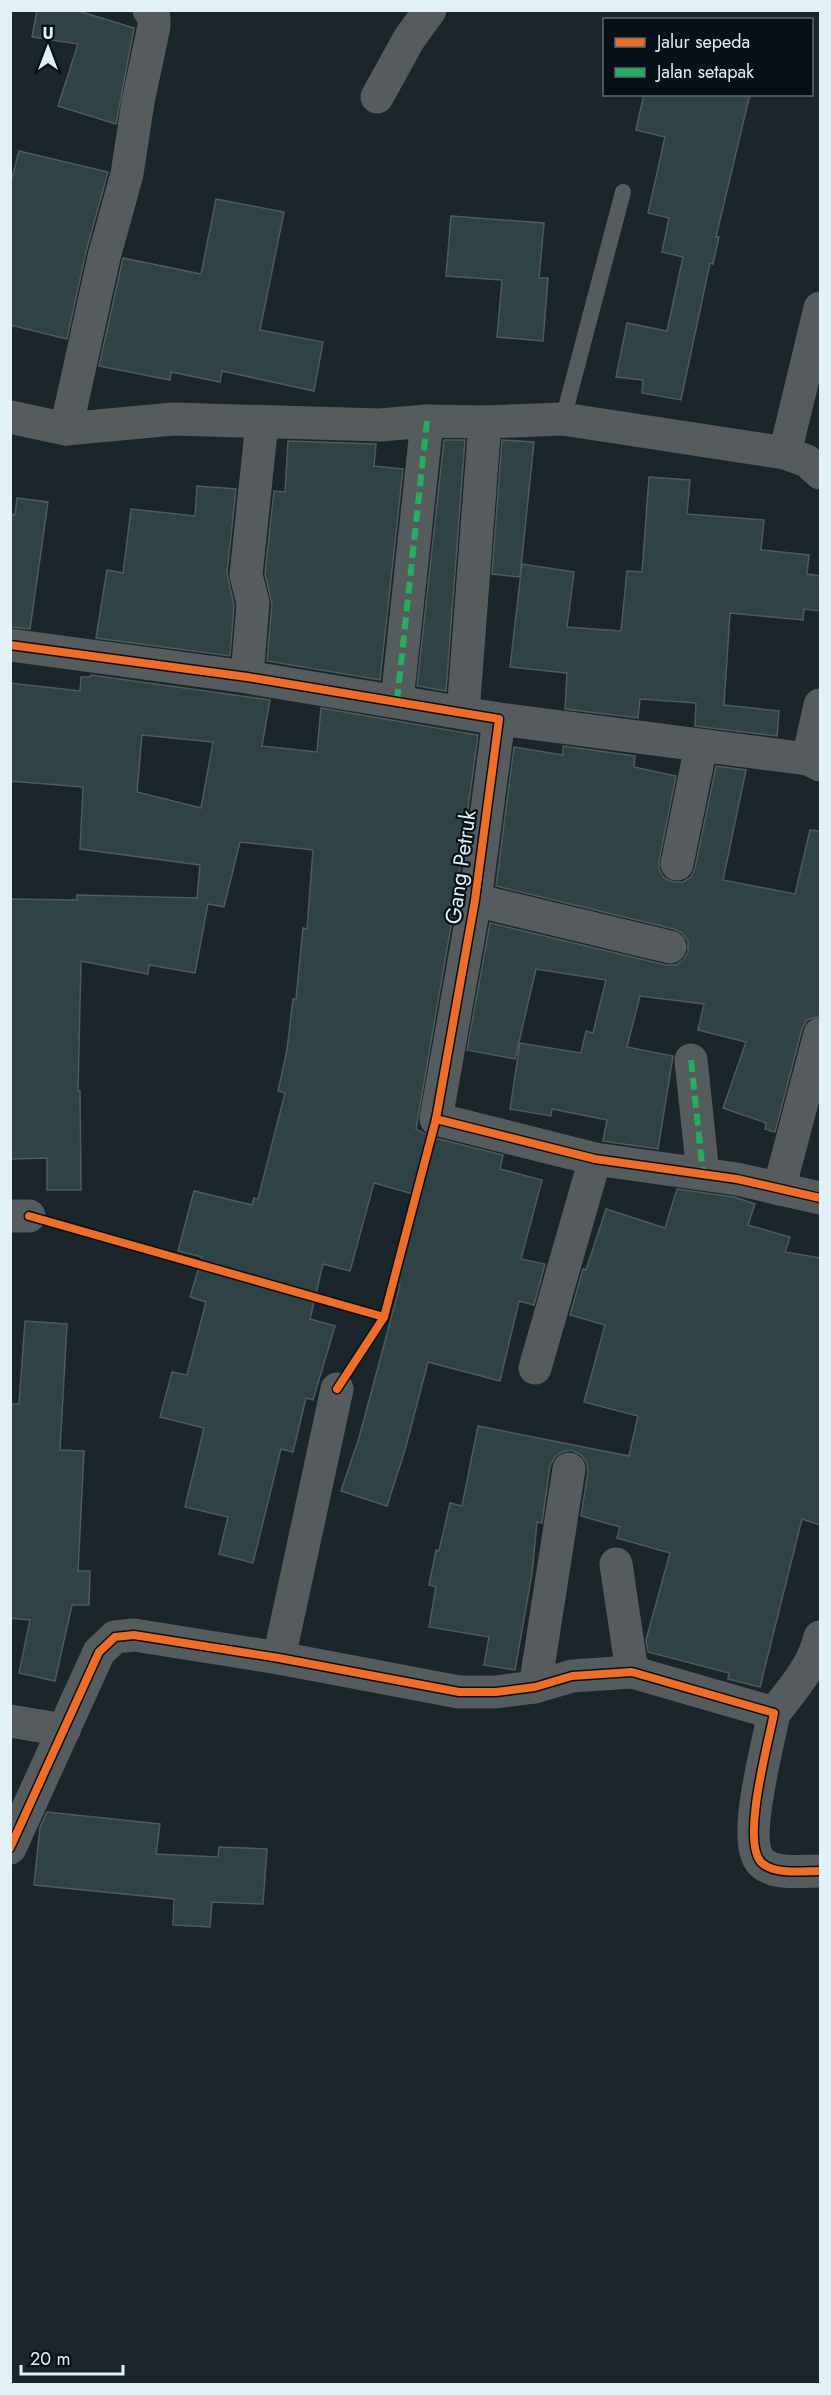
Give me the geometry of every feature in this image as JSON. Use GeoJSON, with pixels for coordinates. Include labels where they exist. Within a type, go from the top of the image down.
{"type":"FeatureCollection","features":[{"type":"Feature","properties":{"kind":"street"},"geometry":{"type":"LineString","coordinates":[[66,429],[104,257],[126,174],[154,26],[154,17],[149,10]]}},
{"type":"Feature","properties":{"kind":"street"},"geometry":{"type":"LineString","coordinates":[[377,97],[409,39],[430,10]]}},
{"type":"Feature","properties":{"kind":"street"},"geometry":{"type":"LineString","coordinates":[[785,453],[820,308]]}},
{"type":"Feature","properties":{"kind":"street"},"geometry":{"type":"LineString","coordinates":[[10,417],[66,429],[174,419],[380,425],[427,421],[485,422],[563,419],[785,453],[807,461],[820,473]]}},
{"type":"Feature","properties":{"kind":"street"},"geometry":{"type":"LineString","coordinates":[[397,701],[427,421]]}},
{"type":"Feature","properties":{"kind":"street"},"geometry":{"type":"LineString","coordinates":[[247,677],[254,603],[246,575],[256,498],[262,422]]}},
{"type":"Feature","properties":{"kind":"street"},"geometry":{"type":"LineString","coordinates":[[463,712],[485,422]]}},
{"type":"Feature","properties":{"kind":"street"},"geometry":{"type":"LineString","coordinates":[[10,645],[247,677],[499,719],[814,762],[820,705]]}},
{"type":"Feature","properties":{"kind":"street","name":"Gang Petruk"},"geometry":{"type":"LineString","coordinates":[[499,719],[475,900],[436,1119],[595,1159],[703,1174],[820,1198]]}},
{"type":"Feature","properties":{"kind":"street"},"geometry":{"type":"LineString","coordinates":[[677,864],[701,746]]}},
{"type":"Feature","properties":{"kind":"street"},"geometry":{"type":"LineString","coordinates":[[475,900],[670,947]]}},
{"type":"Feature","properties":{"kind":"street"},"geometry":{"type":"LineString","coordinates":[[779,1189],[820,1034]]}},
{"type":"Feature","properties":{"kind":"street"},"geometry":{"type":"LineString","coordinates":[[691,1060],[703,1174]]}},
{"type":"Feature","properties":{"kind":"street"},"geometry":{"type":"LineString","coordinates":[[535,1368],[595,1159]]}},
{"type":"Feature","properties":{"kind":"street"},"geometry":{"type":"LineString","coordinates":[[279,1658],[337,1389]]}},
{"type":"Feature","properties":{"kind":"street"},"geometry":{"type":"LineString","coordinates":[[535,1687],[569,1468]]}},
{"type":"Feature","properties":{"kind":"street"},"geometry":{"type":"LineString","coordinates":[[616,1564],[632,1672]]}},
{"type":"Feature","properties":{"kind":"street"},"geometry":{"type":"LineString","coordinates":[[10,1848],[99,1652],[115,1637],[134,1635],[161,1637],[459,1692],[496,1692],[535,1687],[572,1676],[632,1672],[774,1713]]}},
{"type":"Feature","properties":{"kind":"street"},"geometry":{"type":"LineString","coordinates":[[820,1637],[817,1653],[800,1680],[774,1713],[753,1816],[752,1838],[761,1862],[771,1868],[790,1871],[820,1871]]}},
{"type":"Feature","properties":{"kind":"street"},"geometry":{"type":"LineString","coordinates":[[10,1721],[64,1730]]}},
{"type":"Feature","properties":{"kind":"lane"},"geometry":{"type":"LineString","coordinates":[[563,419],[623,192]]}},
{"type":"Feature","properties":{"kind":"building"},"geometry":{"type":"Polygon","coordinates":[[[37,10],[75,10],[134,28],[116,124],[58,106],[78,44],[32,37],[37,10]]]}},
{"type":"Feature","properties":{"kind":"building"},"geometry":{"type":"Polygon","coordinates":[[[644,96],[750,96],[716,237],[719,237],[713,264],[710,263],[681,400],[642,393],[643,380],[616,377],[627,323],[667,331],[683,257],[662,252],[669,218],[648,213],[665,137],[636,130],[644,96]]]}},
{"type":"Feature","properties":{"kind":"building"},"geometry":{"type":"Polygon","coordinates":[[[19,151],[108,172],[86,252],[67,339],[10,325],[10,186],[19,151]]]}},
{"type":"Feature","properties":{"kind":"building"},"geometry":{"type":"Polygon","coordinates":[[[216,199],[284,212],[260,330],[323,342],[314,391],[222,371],[220,382],[171,372],[170,380],[99,366],[123,258],[201,274],[216,199]]]}},
{"type":"Feature","properties":{"kind":"building"},"geometry":{"type":"Polygon","coordinates":[[[451,216],[544,223],[539,278],[548,278],[543,341],[497,337],[502,280],[446,276],[451,216]]]}},
{"type":"Feature","properties":{"kind":"building"},"geometry":{"type":"Polygon","coordinates":[[[444,440],[465,440],[446,691],[417,686],[444,440]]]}},
{"type":"Feature","properties":{"kind":"building"},"geometry":{"type":"Polygon","coordinates":[[[502,440],[534,442],[520,577],[492,574],[502,440]]]}},
{"type":"Feature","properties":{"kind":"building"},"geometry":{"type":"Polygon","coordinates":[[[288,441],[376,444],[374,466],[403,469],[380,680],[267,661],[272,604],[265,574],[274,491],[285,492],[288,441]]]}},
{"type":"Feature","properties":{"kind":"building"},"geometry":{"type":"Polygon","coordinates":[[[649,477],[690,480],[687,514],[764,520],[761,550],[809,555],[807,574],[820,576],[820,611],[804,609],[803,620],[730,613],[724,705],[779,711],[777,736],[695,726],[696,703],[640,699],[638,718],[565,709],[567,673],[510,667],[522,564],[574,572],[567,627],[621,631],[627,571],[642,572],[649,477]]]}},
{"type":"Feature","properties":{"kind":"building"},"geometry":{"type":"Polygon","coordinates":[[[197,486],[236,489],[227,573],[234,605],[230,656],[96,638],[107,570],[123,573],[131,509],[195,516],[197,486]]]}},
{"type":"Feature","properties":{"kind":"building"},"geometry":{"type":"Polygon","coordinates":[[[17,498],[48,502],[30,629],[10,627],[10,514],[15,515],[17,498]]]}},
{"type":"Feature","properties":{"kind":"building"},"geometry":{"type":"Polygon","coordinates":[[[91,675],[270,700],[262,746],[317,752],[321,708],[478,735],[456,897],[416,1129],[431,1137],[503,1155],[500,1169],[542,1180],[521,1259],[545,1264],[534,1305],[519,1301],[500,1381],[428,1362],[405,1450],[387,1506],[341,1491],[359,1438],[400,1285],[396,1284],[417,1195],[374,1183],[350,1271],[323,1264],[310,1319],[335,1326],[313,1400],[306,1398],[293,1452],[281,1449],[253,1563],[219,1554],[228,1517],[185,1507],[204,1428],[160,1417],[172,1372],[187,1375],[206,1302],[190,1297],[202,1257],[178,1251],[194,1191],[252,1205],[254,1198],[258,1199],[285,1093],[278,1091],[287,1050],[293,999],[296,999],[303,928],[307,929],[313,850],[240,842],[224,907],[208,904],[195,973],[149,965],[148,974],[81,961],[78,1091],[80,1091],[81,1190],[47,1190],[47,1158],[10,1159],[10,899],[77,900],[77,895],[197,898],[200,865],[80,849],[83,787],[10,781],[10,683],[80,691],[81,677],[91,675]],[[142,735],[137,792],[201,808],[213,742],[142,735]]]}},
{"type":"Feature","properties":{"kind":"building"},"geometry":{"type":"Polygon","coordinates":[[[563,746],[635,756],[634,767],[676,776],[659,861],[659,869],[664,878],[673,882],[683,882],[691,877],[695,868],[716,766],[746,770],[723,880],[795,894],[810,830],[820,831],[820,1016],[807,1020],[802,1029],[775,1132],[765,1129],[766,1123],[723,1108],[746,1042],[698,1030],[704,1004],[640,996],[627,1047],[673,1056],[658,1149],[603,1141],[607,1120],[552,1109],[551,1116],[510,1109],[520,1043],[581,1053],[586,1031],[593,1033],[606,980],[536,969],[515,1059],[467,1050],[490,923],[666,965],[676,965],[684,959],[688,952],[688,941],[682,933],[674,929],[496,886],[514,747],[563,755],[563,746]]]}},
{"type":"Feature","properties":{"kind":"building"},"geometry":{"type":"Polygon","coordinates":[[[677,1189],[734,1197],[755,1204],[748,1225],[790,1237],[785,1252],[820,1258],[820,1525],[802,1519],[760,1687],[728,1679],[729,1673],[648,1652],[646,1640],[670,1553],[617,1538],[620,1527],[581,1516],[588,1472],[587,1463],[581,1455],[571,1450],[555,1457],[550,1466],[542,1523],[537,1522],[532,1574],[515,1670],[484,1665],[489,1637],[429,1627],[436,1587],[429,1585],[436,1550],[439,1551],[450,1503],[462,1506],[478,1426],[629,1456],[638,1416],[584,1402],[605,1325],[570,1315],[583,1269],[586,1270],[606,1209],[665,1228],[677,1189]]]}},
{"type":"Feature","properties":{"kind":"building"},"geometry":{"type":"Polygon","coordinates":[[[25,1321],[67,1324],[60,1450],[84,1451],[78,1571],[90,1571],[89,1605],[72,1605],[55,1681],[19,1673],[30,1620],[10,1618],[10,1404],[19,1404],[25,1321]]]}},
{"type":"Feature","properties":{"kind":"building"},"geometry":{"type":"Polygon","coordinates":[[[47,1812],[160,1824],[156,1854],[218,1857],[219,1847],[267,1849],[263,1904],[212,1902],[210,1927],[173,1925],[174,1899],[34,1885],[40,1827],[47,1812]]]}},
{"type":"Feature","properties":{"kind":"marked path"},"geometry":{"type":"LineString","coordinates":[[397,701],[427,421]]}},
{"type":"Feature","properties":{"kind":"marked path"},"geometry":{"type":"LineString","coordinates":[[691,1060],[703,1174]]}},
{"type":"Feature","properties":{"kind":"cycle path"},"geometry":{"type":"LineString","coordinates":[[10,645],[247,677],[499,719],[475,900],[436,1119],[595,1159],[737,1179],[820,1198]]}},
{"type":"Feature","properties":{"kind":"cycle path"},"geometry":{"type":"LineString","coordinates":[[337,1389],[384,1317],[436,1119]]}},
{"type":"Feature","properties":{"kind":"cycle path"},"geometry":{"type":"LineString","coordinates":[[29,1216],[384,1317]]}},
{"type":"Feature","properties":{"kind":"cycle path"},"geometry":{"type":"LineString","coordinates":[[10,1848],[99,1652],[115,1637],[134,1635],[279,1658],[459,1692],[496,1692],[535,1687],[572,1676],[632,1672],[774,1713],[762,1767],[755,1814],[756,1852],[762,1863],[774,1869],[790,1872],[820,1871]]}}]}
